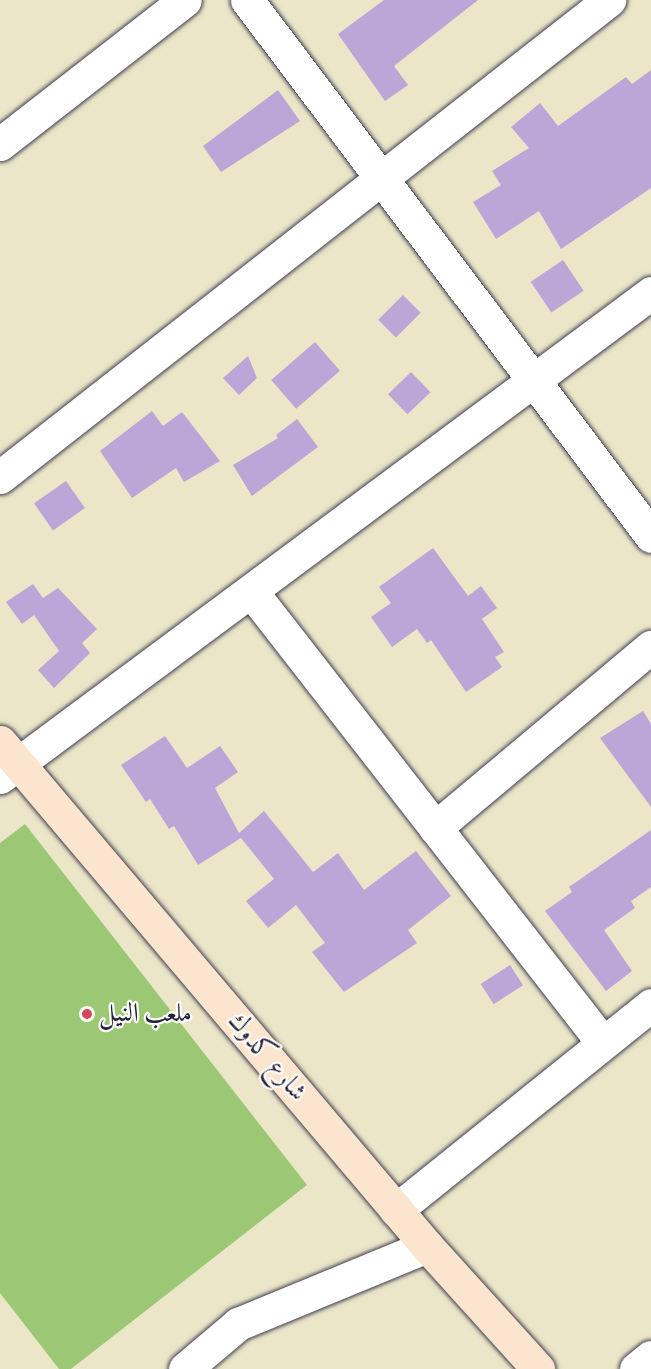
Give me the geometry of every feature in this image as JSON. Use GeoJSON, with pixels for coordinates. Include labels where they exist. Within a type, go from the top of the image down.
{"type":"FeatureCollection","features":[{"type":"Feature","properties":{"kind":"street"},"geometry":{"type":"LineString","coordinates":[[0,144],[185,0]]}},
{"type":"Feature","properties":{"kind":"street"},"geometry":{"type":"LineString","coordinates":[[247,0],[651,536]]}},
{"type":"Feature","properties":{"kind":"street"},"geometry":{"type":"LineString","coordinates":[[0,477],[609,0]]}},
{"type":"Feature","properties":{"kind":"street"},"geometry":{"type":"LineString","coordinates":[[6,761],[251,591],[536,381],[651,293]]}},
{"type":"Feature","properties":{"kind":"street"},"geometry":{"type":"LineString","coordinates":[[251,591],[603,1043]]}},
{"type":"Feature","properties":{"kind":"street"},"geometry":{"type":"LineString","coordinates":[[435,828],[651,647]]}},
{"type":"Feature","properties":{"kind":"street","name":"شارع كدوك"},"geometry":{"type":"LineString","coordinates":[[6,761],[427,1246],[538,1369]]}},
{"type":"Feature","properties":{"kind":"street"},"geometry":{"type":"LineString","coordinates":[[396,1210],[651,1005]]}},
{"type":"Feature","properties":{"kind":"street"},"geometry":{"type":"LineString","coordinates":[[185,1369],[238,1324],[427,1246]]}},
{"type":"Feature","properties":{"kind":"street"},"geometry":{"type":"LineString","coordinates":[[636,1369],[651,1357]]}},
{"type":"Feature","properties":{"kind":"green space","name":"ملعب النيل"},"geometry":{"type":"Polygon","coordinates":[[[25,824],[307,1185],[71,1369],[59,1369],[0,1293],[0,843],[25,824]]]}},
{"type":"Feature","properties":{"kind":"building"},"geometry":{"type":"Polygon","coordinates":[[[384,0],[478,0],[394,66],[408,85],[385,101],[338,34],[384,0]]]}},
{"type":"Feature","properties":{"kind":"building"},"geometry":{"type":"Polygon","coordinates":[[[651,70],[651,188],[561,249],[539,211],[496,239],[473,202],[501,185],[492,171],[529,148],[511,127],[540,103],[558,126],[626,77],[632,84],[651,70]]]}},
{"type":"Feature","properties":{"kind":"building"},"geometry":{"type":"Polygon","coordinates":[[[278,90],[300,121],[221,172],[203,146],[278,90]]]}},
{"type":"Feature","properties":{"kind":"building"},"geometry":{"type":"Polygon","coordinates":[[[563,260],[584,291],[551,312],[531,282],[563,260]]]}},
{"type":"Feature","properties":{"kind":"building"},"geometry":{"type":"Polygon","coordinates":[[[403,295],[421,313],[396,337],[378,320],[403,295]]]}},
{"type":"Feature","properties":{"kind":"building"},"geometry":{"type":"Polygon","coordinates":[[[315,342],[340,371],[296,409],[271,380],[315,342]]]}},
{"type":"Feature","properties":{"kind":"building"},"geometry":{"type":"Polygon","coordinates":[[[248,356],[257,378],[239,395],[223,378],[248,356]]]}},
{"type":"Feature","properties":{"kind":"building"},"geometry":{"type":"Polygon","coordinates":[[[411,372],[430,392],[407,414],[388,394],[411,372]]]}},
{"type":"Feature","properties":{"kind":"building"},"geometry":{"type":"Polygon","coordinates":[[[152,411],[163,426],[182,412],[220,461],[184,482],[176,468],[132,498],[100,451],[152,411]]]}},
{"type":"Feature","properties":{"kind":"building"},"geometry":{"type":"Polygon","coordinates":[[[297,419],[318,447],[252,496],[233,465],[278,438],[276,435],[297,419]]]}},
{"type":"Feature","properties":{"kind":"building"},"geometry":{"type":"Polygon","coordinates":[[[66,481],[85,508],[53,530],[34,503],[66,481]]]}},
{"type":"Feature","properties":{"kind":"building"},"geometry":{"type":"Polygon","coordinates":[[[433,548],[468,596],[481,586],[497,608],[482,619],[504,652],[495,657],[502,667],[466,692],[431,640],[427,643],[417,629],[392,647],[371,617],[391,603],[379,587],[433,548]]]}},
{"type":"Feature","properties":{"kind":"building"},"geometry":{"type":"Polygon","coordinates":[[[33,584],[43,598],[58,588],[97,629],[82,643],[90,653],[54,688],[38,670],[59,651],[34,615],[22,624],[6,602],[33,584]]]}},
{"type":"Feature","properties":{"kind":"building"},"geometry":{"type":"Polygon","coordinates":[[[643,711],[651,724],[651,807],[600,738],[643,711]]]}},
{"type":"Feature","properties":{"kind":"building"},"geometry":{"type":"Polygon","coordinates":[[[165,736],[187,768],[220,746],[238,772],[215,788],[239,833],[264,811],[313,872],[338,853],[364,890],[416,851],[451,896],[408,930],[417,943],[344,992],[312,952],[325,943],[296,905],[268,928],[246,901],[274,879],[241,838],[198,865],[174,826],[169,829],[150,799],[146,802],[121,765],[165,736]]]}},
{"type":"Feature","properties":{"kind":"building"},"geometry":{"type":"Polygon","coordinates":[[[651,830],[651,887],[631,901],[635,908],[604,930],[632,971],[606,991],[545,911],[572,892],[569,887],[651,830]]]}},
{"type":"Feature","properties":{"kind":"building"},"geometry":{"type":"Polygon","coordinates":[[[510,965],[523,985],[494,1004],[481,984],[510,965]]]}},
{"type":"Feature","properties":{"kind":"place","name":"ملعب النيل"},"geometry":{"type":"Point","coordinates":[87,1014]}}]}
